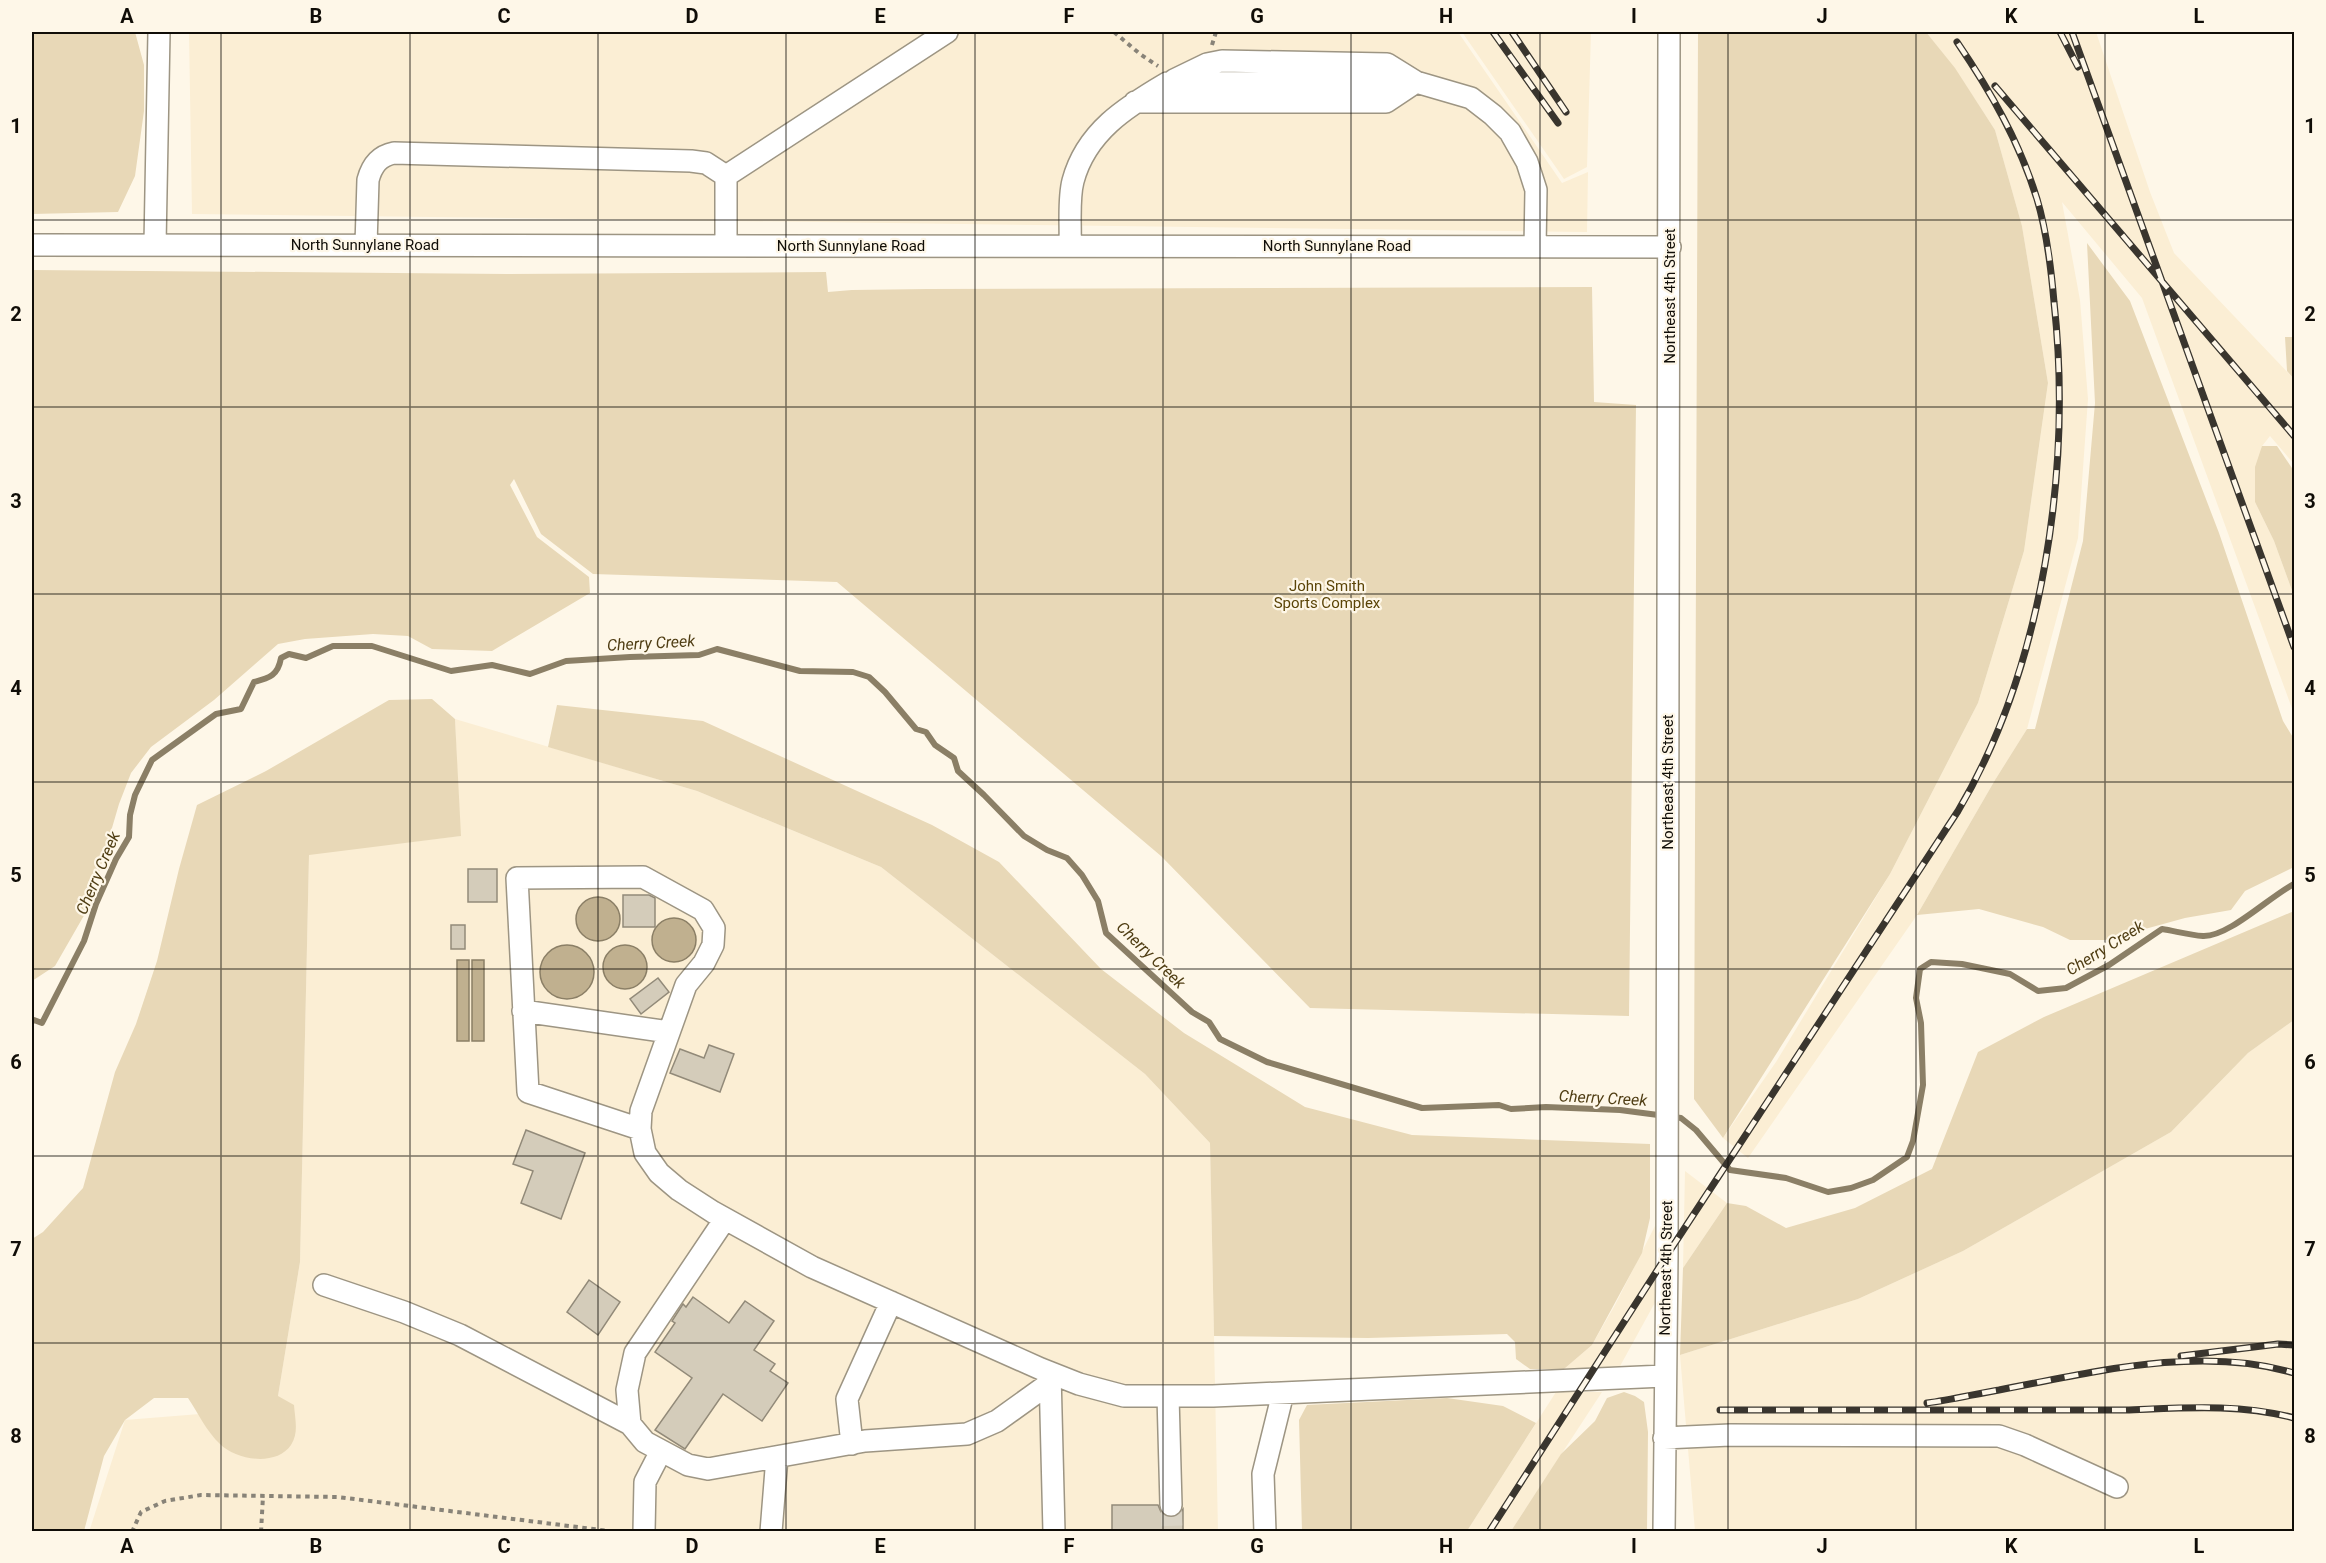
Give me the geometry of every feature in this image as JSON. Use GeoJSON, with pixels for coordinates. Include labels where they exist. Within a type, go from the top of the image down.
{"type":"FeatureCollection","features":[{"type":"Feature","properties":{"kind":"street"},"geometry":{"type":"LineString","coordinates":[[155,244],[159,32]]}},
{"type":"Feature","properties":{"kind":"street"},"geometry":{"type":"LineString","coordinates":[[726,176],[947,32]]}},
{"type":"Feature","properties":{"kind":"street","name":"Northeast 4th Street"},"geometry":{"type":"LineString","coordinates":[[1664,1532],[1670,32]]}},
{"type":"Feature","properties":{"kind":"street"},"geometry":{"type":"LineString","coordinates":[[1070,246],[1072,182],[1092,139],[1107,123],[1134,102],[1172,81],[1416,82],[1472,98],[1510,132],[1527,162],[1536,190],[1535,247]]}},
{"type":"Feature","properties":{"kind":"street"},"geometry":{"type":"LineString","coordinates":[[1134,102],[1386,102],[1416,82]]}},
{"type":"Feature","properties":{"kind":"street"},"geometry":{"type":"LineString","coordinates":[[366,245],[368,180],[371,170],[377,161],[394,153],[691,161],[706,164],[726,176]]}},
{"type":"Feature","properties":{"kind":"street"},"geometry":{"type":"LineString","coordinates":[[726,176],[726,246]]}},
{"type":"Feature","properties":{"kind":"street","name":"North Sunnylane Road"},"geometry":{"type":"LineString","coordinates":[[32,244],[1670,247]]}},
{"type":"Feature","properties":{"kind":"street"},"geometry":{"type":"LineString","coordinates":[[640,1129],[528,1092],[517,878],[643,877],[703,910],[714,928],[713,945],[704,963],[686,985],[641,1111],[640,1129],[645,1153],[659,1173],[679,1190],[725,1219],[812,1267],[1050,1378],[1124,1396],[1167,1396],[1664,1376]]}},
{"type":"Feature","properties":{"kind":"street"},"geometry":{"type":"LineString","coordinates":[[524,1011],[669,1032]]}},
{"type":"Feature","properties":{"kind":"street"},"geometry":{"type":"LineString","coordinates":[[630,1424],[627,1390],[635,1353],[725,1219]]}},
{"type":"Feature","properties":{"kind":"street"},"geometry":{"type":"LineString","coordinates":[[324,1285],[404,1312],[460,1335],[630,1424],[645,1442],[661,1451],[688,1465],[708,1469],[852,1444],[967,1434],[996,1421],[1050,1378]]}},
{"type":"Feature","properties":{"kind":"street"},"geometry":{"type":"LineString","coordinates":[[852,1444],[847,1399],[891,1302]]}},
{"type":"Feature","properties":{"kind":"street"},"geometry":{"type":"LineString","coordinates":[[1050,1378],[1054,1532]]}},
{"type":"Feature","properties":{"kind":"street"},"geometry":{"type":"LineString","coordinates":[[1265,1532],[1263,1474],[1283,1393]]}},
{"type":"Feature","properties":{"kind":"street"},"geometry":{"type":"LineString","coordinates":[[1167,1396],[1171,1505]]}},
{"type":"Feature","properties":{"kind":"street"},"geometry":{"type":"LineString","coordinates":[[1664,1438],[1999,1436],[2025,1445],[2117,1487]]}},
{"type":"Feature","properties":{"kind":"street"},"geometry":{"type":"LineString","coordinates":[[644,1532],[645,1482],[661,1451]]}},
{"type":"Feature","properties":{"kind":"street"},"geometry":{"type":"LineString","coordinates":[[771,1532],[777,1457]]}},
{"type":"Feature","properties":{"kind":"path"},"geometry":{"type":"LineString","coordinates":[[1114,32],[1172,81]]}},
{"type":"Feature","properties":{"kind":"path"},"geometry":{"type":"LineString","coordinates":[[132,1532],[141,1512],[165,1501],[201,1495],[338,1497],[617,1532]]}},
{"type":"Feature","properties":{"kind":"path"},"geometry":{"type":"LineString","coordinates":[[261,1532],[263,1496]]}},
{"type":"Feature","properties":{"kind":"shaded area"},"geometry":{"type":"Polygon","coordinates":[[[189,32],[1458,32],[1562,183],[1588,172],[1587,232],[192,214],[189,32]]]}},
{"type":"Feature","properties":{"kind":"shaded area"},"geometry":{"type":"Polygon","coordinates":[[[1462,32],[1591,32],[1587,167],[1564,179],[1462,32]]]}},
{"type":"Feature","properties":{"kind":"shaded area"},"geometry":{"type":"Polygon","coordinates":[[[1926,32],[2096,32],[2150,192],[2174,253],[2294,379],[2294,464],[2270,436],[2262,446],[2255,502],[2274,541],[2294,596],[2294,714],[2142,298],[2062,202],[2080,300],[2088,399],[2078,538],[2027,729],[1917,915],[1748,1158],[1723,1138],[1776,1062],[1890,874],[1978,703],[2024,551],[2048,383],[2022,226],[1995,130],[1955,69],[1926,32]]]}},
{"type":"Feature","properties":{"kind":"shaded area"},"geometry":{"type":"Polygon","coordinates":[[[455,719],[697,791],[881,867],[1145,1074],[1210,1143],[1218,1531],[89,1532],[125,1420],[276,1408],[300,1262],[309,854],[460,836],[455,719]]]}},
{"type":"Feature","properties":{"kind":"shaded area"},"geometry":{"type":"Polygon","coordinates":[[[598,897],[607,898],[614,903],[619,910],[619,928],[614,935],[607,940],[598,941],[589,940],[582,935],[577,928],[576,919],[577,910],[582,903],[589,898],[598,897]]]}},
{"type":"Feature","properties":{"kind":"shaded area"},"geometry":{"type":"Polygon","coordinates":[[[674,918],[683,919],[690,924],[695,931],[695,949],[690,956],[683,961],[674,962],[665,961],[658,956],[653,949],[652,940],[653,931],[658,924],[665,919],[674,918]]]}},
{"type":"Feature","properties":{"kind":"shaded area"},"geometry":{"type":"Polygon","coordinates":[[[562,945],[572,945],[582,949],[590,957],[594,972],[590,987],[582,995],[572,999],[562,999],[552,995],[544,987],[540,977],[540,967],[544,957],[552,949],[562,945]]]}},
{"type":"Feature","properties":{"kind":"shaded area"},"geometry":{"type":"Polygon","coordinates":[[[625,945],[634,946],[641,951],[646,958],[646,976],[641,983],[634,988],[625,989],[616,988],[609,983],[604,976],[603,967],[604,958],[609,951],[616,946],[625,945]]]}},
{"type":"Feature","properties":{"kind":"shaded area"},"geometry":{"type":"Polygon","coordinates":[[[457,960],[469,960],[469,1041],[457,1041],[457,960]]]}},
{"type":"Feature","properties":{"kind":"shaded area"},"geometry":{"type":"Polygon","coordinates":[[[472,960],[484,960],[484,1041],[472,1041],[472,960]]]}},
{"type":"Feature","properties":{"kind":"shaded area"},"geometry":{"type":"Polygon","coordinates":[[[2294,1020],[2294,1531],[1695,1531],[1680,1355],[1858,1299],[1963,1251],[2171,1132],[2248,1053],[2294,1020]]]}},
{"type":"Feature","properties":{"kind":"shaded area"},"geometry":{"type":"Polygon","coordinates":[[[1685,1171],[1727,1203],[1683,1268],[1685,1171]]]}},
{"type":"Feature","properties":{"kind":"shaded area"},"geometry":{"type":"Polygon","coordinates":[[[1658,1220],[1658,1297],[1619,1368],[1564,1369],[1592,1345],[1658,1220]]]}},
{"type":"Feature","properties":{"kind":"shaded area"},"geometry":{"type":"Polygon","coordinates":[[[1556,1392],[1602,1392],[1511,1531],[1467,1531],[1556,1392]]]}},
{"type":"Feature","properties":{"kind":"green space"},"geometry":{"type":"Polygon","coordinates":[[[32,32],[135,32],[144,65],[144,111],[135,176],[118,212],[32,214],[32,32]]]}},
{"type":"Feature","properties":{"kind":"green space"},"geometry":{"type":"Polygon","coordinates":[[[1698,32],[1926,32],[1955,68],[1995,130],[2022,226],[2048,383],[2024,551],[1978,703],[1890,874],[1723,1138],[1694,1099],[1698,32]]]}},
{"type":"Feature","properties":{"kind":"green space"},"geometry":{"type":"Polygon","coordinates":[[[2087,243],[2130,301],[2219,533],[2283,721],[2294,739],[2294,867],[2245,891],[2231,910],[2185,918],[2105,940],[2070,940],[2043,927],[1979,909],[1917,915],[2027,729],[2035,729],[2083,541],[2095,403],[2087,243]]]}},
{"type":"Feature","properties":{"kind":"green space","name":"John Smith Sports Complex"},"geometry":{"type":"Polygon","coordinates":[[[32,270],[507,274],[826,272],[828,292],[927,289],[1592,287],[1594,402],[1636,405],[1629,1016],[1310,1008],[1161,856],[837,582],[593,574],[541,534],[514,479],[510,485],[537,537],[589,577],[590,593],[492,651],[432,649],[408,636],[373,634],[305,639],[278,644],[214,700],[151,747],[131,773],[119,804],[86,912],[55,966],[32,981],[32,270]]]}},
{"type":"Feature","properties":{"kind":"green space"},"geometry":{"type":"Polygon","coordinates":[[[2285,337],[2294,337],[2294,379],[2287,371],[2285,337]]]}},
{"type":"Feature","properties":{"kind":"green space"},"geometry":{"type":"Polygon","coordinates":[[[2262,446],[2277,446],[2294,471],[2294,596],[2274,541],[2255,502],[2255,467],[2262,446]]]}},
{"type":"Feature","properties":{"kind":"green space"},"geometry":{"type":"Polygon","coordinates":[[[432,699],[455,719],[461,836],[309,855],[300,1262],[278,1396],[294,1405],[296,1426],[291,1445],[284,1452],[266,1459],[236,1454],[227,1450],[215,1439],[188,1398],[154,1398],[125,1420],[104,1456],[84,1531],[32,1531],[32,1239],[43,1232],[83,1188],[115,1072],[136,1024],[157,961],[197,805],[266,771],[389,700],[432,699]]]}},
{"type":"Feature","properties":{"kind":"green space"},"geometry":{"type":"Polygon","coordinates":[[[557,705],[703,721],[932,825],[999,862],[1101,969],[1184,1033],[1305,1107],[1412,1135],[1650,1144],[1650,1218],[1642,1253],[1592,1345],[1564,1369],[1530,1369],[1516,1359],[1515,1342],[1507,1334],[1368,1338],[1214,1336],[1210,1143],[1145,1074],[881,867],[697,791],[548,747],[557,705]]]}},
{"type":"Feature","properties":{"kind":"green space"},"geometry":{"type":"Polygon","coordinates":[[[2294,911],[2294,1020],[2248,1053],[2171,1132],[1963,1251],[1858,1299],[1680,1355],[1683,1268],[1727,1203],[1746,1206],[1786,1228],[1855,1208],[1932,1169],[1978,1052],[2044,1017],[2294,911]]]}},
{"type":"Feature","properties":{"kind":"green space"},"geometry":{"type":"Polygon","coordinates":[[[1624,1392],[1644,1402],[1648,1432],[1647,1531],[1511,1531],[1561,1454],[1595,1421],[1607,1398],[1624,1392]]]}},
{"type":"Feature","properties":{"kind":"green space"},"geometry":{"type":"Polygon","coordinates":[[[1447,1398],[1503,1406],[1536,1423],[1467,1531],[1302,1531],[1299,1420],[1307,1405],[1447,1398]]]}},
{"type":"Feature","properties":{"kind":"building"},"geometry":{"type":"Polygon","coordinates":[[[468,869],[497,869],[497,902],[468,902],[468,869]]]}},
{"type":"Feature","properties":{"kind":"building"},"geometry":{"type":"Polygon","coordinates":[[[623,895],[649,895],[655,898],[655,927],[623,927],[623,895]]]}},
{"type":"Feature","properties":{"kind":"building"},"geometry":{"type":"Polygon","coordinates":[[[451,925],[465,925],[465,949],[451,949],[451,925]]]}},
{"type":"Feature","properties":{"kind":"building"},"geometry":{"type":"Polygon","coordinates":[[[658,978],[669,992],[641,1014],[630,999],[658,978]]]}},
{"type":"Feature","properties":{"kind":"building"},"geometry":{"type":"Polygon","coordinates":[[[709,1045],[734,1054],[720,1092],[670,1073],[680,1049],[704,1058],[709,1045]]]}},
{"type":"Feature","properties":{"kind":"building"},"geometry":{"type":"Polygon","coordinates":[[[526,1130],[585,1153],[561,1219],[521,1203],[533,1171],[513,1164],[526,1130]]]}},
{"type":"Feature","properties":{"kind":"building"},"geometry":{"type":"Polygon","coordinates":[[[589,1280],[620,1302],[598,1335],[567,1312],[589,1280]]]}},
{"type":"Feature","properties":{"kind":"building"},"geometry":{"type":"Polygon","coordinates":[[[693,1297],[729,1323],[745,1301],[774,1321],[754,1350],[775,1364],[770,1371],[788,1383],[762,1421],[723,1394],[685,1449],[655,1430],[692,1378],[655,1352],[675,1323],[672,1321],[683,1304],[686,1307],[693,1297]]]}},
{"type":"Feature","properties":{"kind":"building"},"geometry":{"type":"Polygon","coordinates":[[[1112,1505],[1158,1505],[1161,1512],[1171,1518],[1183,1509],[1183,1532],[1112,1532],[1112,1505]]]}},
{"type":"Feature","properties":{"kind":"waterway","name":"Cherry Creek"},"geometry":{"type":"LineString","coordinates":[[32,1021],[42,1023],[84,941],[96,904],[116,859],[129,837],[130,815],[135,795],[152,760],[216,714],[241,709],[254,682],[272,675],[278,668],[281,658],[289,654],[306,658],[333,646],[372,646],[451,671],[492,665],[530,674],[566,661],[699,655],[717,649],[800,671],[853,672],[869,677],[885,692],[916,729],[926,732],[935,745],[954,758],[958,771],[1024,836],[1047,850],[1067,858],[1082,875],[1098,901],[1106,933],[1192,1012],[1209,1022],[1220,1039],[1267,1062],[1422,1108],[1499,1105],[1511,1109],[1546,1107],[1620,1110],[1681,1118],[1696,1130],[1730,1170],[1786,1178],[1828,1192],[1851,1188],[1873,1180],[1907,1157],[1913,1141],[1923,1085],[1921,1023],[1916,998],[1920,969],[1931,962],[1962,964],[2010,974],[2038,991],[2066,988],[2109,965],[2162,929],[2203,936],[2213,935],[2237,923],[2294,884]]}},
{"type":"Feature","properties":{"kind":"tunnel"},"geometry":{"type":"LineString","coordinates":[[1171,1505],[1172,1532]]}},
{"type":"Feature","properties":{"kind":"railway"},"geometry":{"type":"LineString","coordinates":[[1493,32],[1558,123]]}},
{"type":"Feature","properties":{"kind":"railway"},"geometry":{"type":"LineString","coordinates":[[1512,32],[1566,112]]}},
{"type":"Feature","properties":{"kind":"railway"},"geometry":{"type":"LineString","coordinates":[[2060,32],[2078,67]]}},
{"type":"Feature","properties":{"kind":"railway"},"geometry":{"type":"LineString","coordinates":[[2072,32],[2294,647]]}},
{"type":"Feature","properties":{"kind":"railway"},"geometry":{"type":"LineString","coordinates":[[1489,1532],[1667,1255],[1958,811],[1988,754],[2012,694],[2031,630],[2045,564],[2054,497],[2059,431],[2059,365],[2054,302],[2046,237],[2030,178],[2003,118],[1957,42]]}},
{"type":"Feature","properties":{"kind":"railway"},"geometry":{"type":"LineString","coordinates":[[1995,86],[2294,436]]}},
{"type":"Feature","properties":{"kind":"railway"},"geometry":{"type":"LineString","coordinates":[[2181,1356],[2278,1344],[2294,1345]]}},
{"type":"Feature","properties":{"kind":"railway"},"geometry":{"type":"LineString","coordinates":[[1927,1403],[2147,1364],[2222,1361],[2258,1365],[2294,1373]]}},
{"type":"Feature","properties":{"kind":"railway"},"geometry":{"type":"LineString","coordinates":[[1720,1410],[2231,1408],[2294,1418]]}}]}
